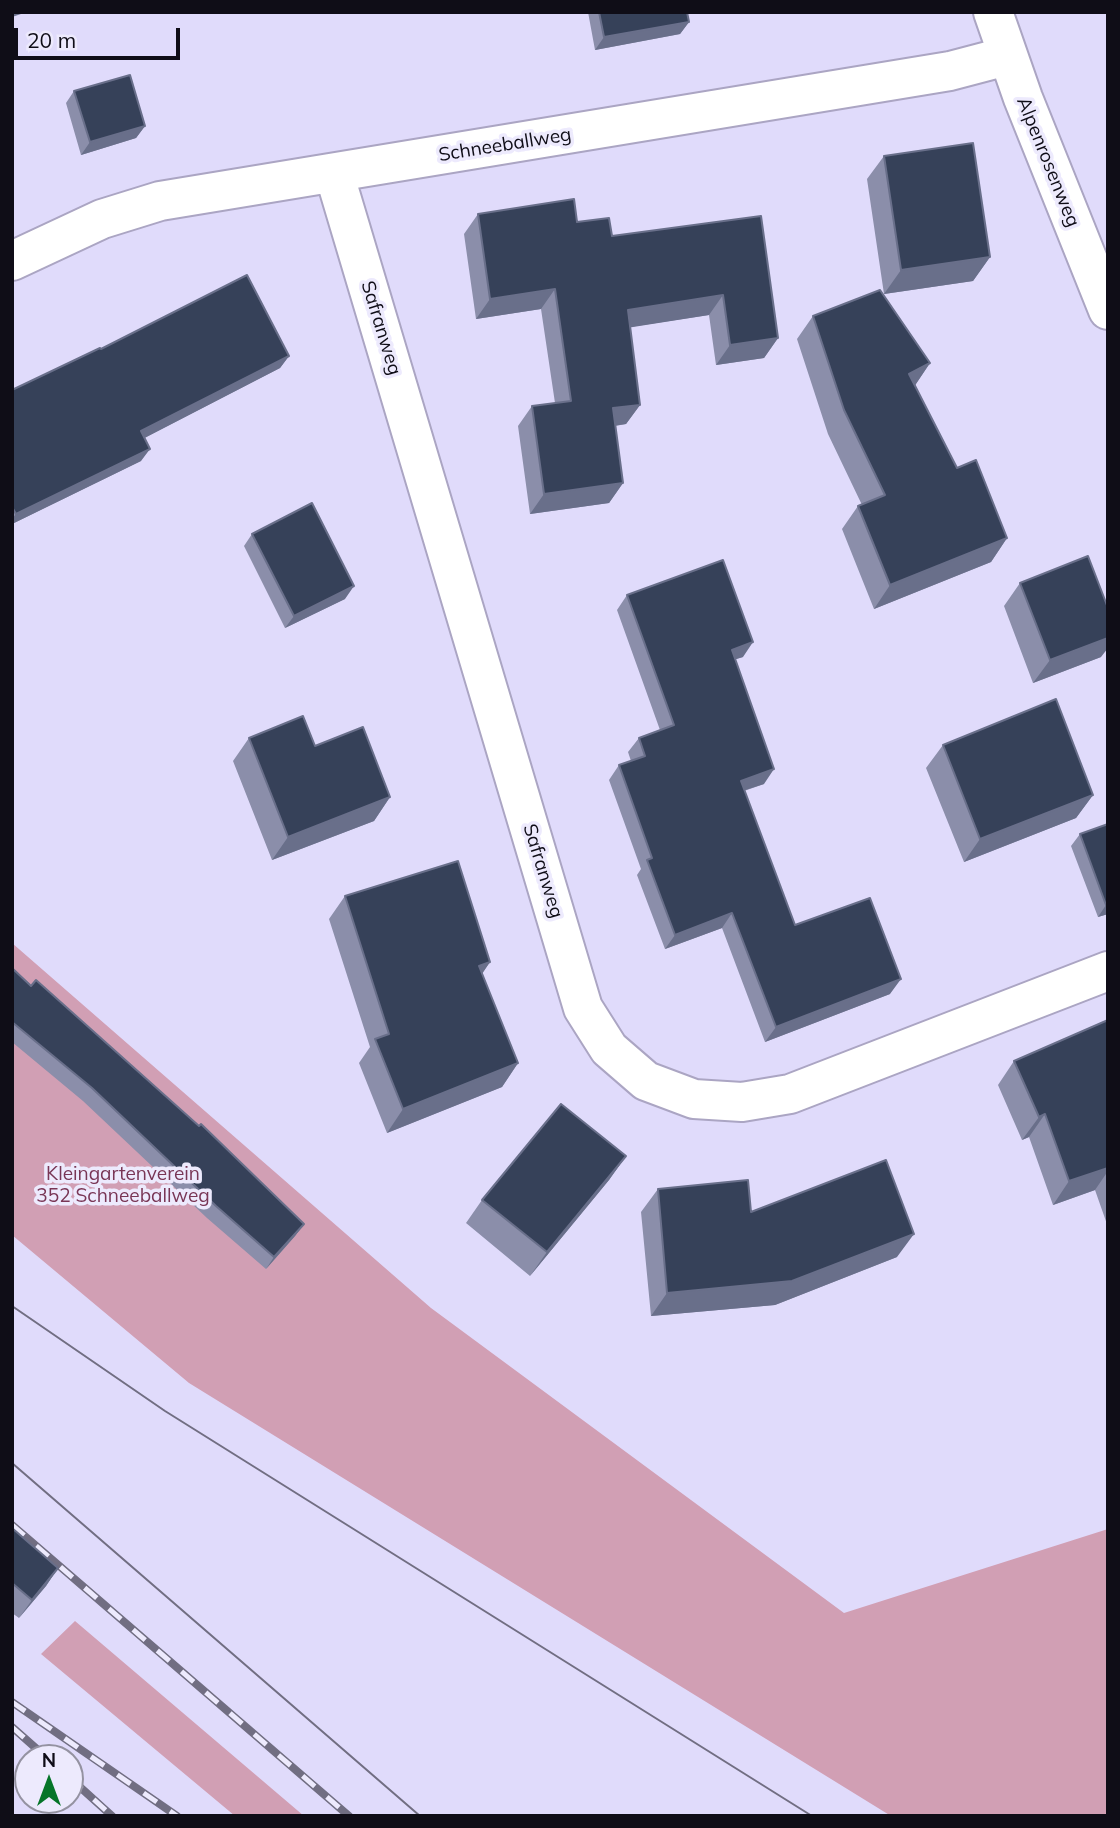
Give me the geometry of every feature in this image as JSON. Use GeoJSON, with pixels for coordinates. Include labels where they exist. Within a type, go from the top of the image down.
{"type":"FeatureCollection","features":[{"type":"Feature","properties":{"kind":"street","name":"Alpenrosenweg"},"geometry":{"type":"LineString","coordinates":[[993,12],[1007,56],[1108,310]]}},
{"type":"Feature","properties":{"kind":"street","name":"Schneeballweg"},"geometry":{"type":"LineString","coordinates":[[12,261],[102,219],[160,201],[950,71],[1007,56]]}},
{"type":"Feature","properties":{"kind":"street","name":"Safranweg"},"geometry":{"type":"LineString","coordinates":[[334,173],[583,1007],[609,1049],[646,1081],[694,1099],[742,1102],[790,1094],[1108,971]]}},
{"type":"Feature","properties":{"kind":"green space","name":"Kleingartenverein 352 Schneeballweg"},"geometry":{"type":"Polygon","coordinates":[[[12,943],[431,1308],[844,1613],[1108,1529],[1108,1816],[891,1816],[189,1383],[12,1235],[12,943]]]}},
{"type":"Feature","properties":{"kind":"green space"},"geometry":{"type":"Polygon","coordinates":[[[75,1621],[304,1816],[235,1816],[41,1654],[75,1621]]]}},
{"type":"Feature","properties":{"kind":"building"},"geometry":{"type":"Polygon","coordinates":[[[599,12],[687,12],[689,22],[604,37],[599,12]]]}},
{"type":"Feature","properties":{"kind":"building"},"geometry":{"type":"Polygon","coordinates":[[[130,75],[145,126],[90,142],[74,91],[130,75]]]}},
{"type":"Feature","properties":{"kind":"building"},"geometry":{"type":"Polygon","coordinates":[[[973,143],[990,257],[901,270],[884,156],[973,143]]]}},
{"type":"Feature","properties":{"kind":"building"},"geometry":{"type":"Polygon","coordinates":[[[574,199],[577,222],[609,218],[612,236],[761,216],[778,338],[730,345],[723,295],[628,310],[640,405],[613,408],[623,483],[544,494],[532,406],[571,401],[555,289],[490,299],[478,214],[574,199]]]}},
{"type":"Feature","properties":{"kind":"building"},"geometry":{"type":"Polygon","coordinates":[[[247,275],[289,356],[141,431],[150,449],[16,514],[12,507],[12,390],[101,349],[247,275]]]}},
{"type":"Feature","properties":{"kind":"building"},"geometry":{"type":"Polygon","coordinates":[[[880,290],[930,363],[909,374],[957,468],[976,460],[1007,538],[890,585],[858,506],[885,495],[844,410],[813,316],[880,290]]]}},
{"type":"Feature","properties":{"kind":"building"},"geometry":{"type":"Polygon","coordinates":[[[312,503],[354,586],[294,616],[252,534],[312,503]]]}},
{"type":"Feature","properties":{"kind":"building"},"geometry":{"type":"Polygon","coordinates":[[[1088,556],[1108,608],[1108,638],[1050,660],[1020,583],[1088,556]]]}},
{"type":"Feature","properties":{"kind":"building"},"geometry":{"type":"Polygon","coordinates":[[[723,560],[753,642],[732,650],[774,769],[741,781],[795,925],[870,898],[901,979],[776,1027],[732,913],[675,935],[647,860],[652,858],[619,765],[645,756],[639,738],[674,725],[627,595],[723,560]]]}},
{"type":"Feature","properties":{"kind":"building"},"geometry":{"type":"Polygon","coordinates":[[[1056,699],[1093,795],[980,839],[943,745],[1056,699]]]}},
{"type":"Feature","properties":{"kind":"building"},"geometry":{"type":"Polygon","coordinates":[[[303,716],[315,746],[363,727],[390,797],[288,837],[249,738],[303,716]]]}},
{"type":"Feature","properties":{"kind":"building"},"geometry":{"type":"Polygon","coordinates":[[[1108,824],[1108,904],[1106,905],[1080,834],[1108,824]]]}},
{"type":"Feature","properties":{"kind":"building"},"geometry":{"type":"Polygon","coordinates":[[[458,861],[490,962],[479,966],[518,1063],[403,1109],[375,1039],[389,1034],[345,896],[458,861]]]}},
{"type":"Feature","properties":{"kind":"building"},"geometry":{"type":"Polygon","coordinates":[[[12,968],[31,986],[36,980],[199,1126],[201,1124],[304,1224],[274,1257],[92,1088],[12,1022],[12,968]]]}},
{"type":"Feature","properties":{"kind":"building"},"geometry":{"type":"Polygon","coordinates":[[[1108,1020],[1108,1168],[1069,1181],[1045,1114],[1039,1117],[1014,1061],[1108,1020]]]}},
{"type":"Feature","properties":{"kind":"building"},"geometry":{"type":"Polygon","coordinates":[[[561,1104],[626,1156],[547,1252],[482,1200],[561,1104]]]}},
{"type":"Feature","properties":{"kind":"building"},"geometry":{"type":"Polygon","coordinates":[[[886,1160],[914,1234],[792,1281],[667,1293],[658,1189],[748,1180],[751,1212],[886,1160]]]}},
{"type":"Feature","properties":{"kind":"building"},"geometry":{"type":"Polygon","coordinates":[[[12,1528],[58,1568],[32,1600],[12,1583],[12,1528]]]}},
{"type":"Feature","properties":{"kind":"tram line"},"geometry":{"type":"LineString","coordinates":[[12,1306],[165,1411],[812,1816]]}},
{"type":"Feature","properties":{"kind":"tram line"},"geometry":{"type":"LineString","coordinates":[[12,1463],[420,1816]]}},
{"type":"Feature","properties":{"kind":"railway"},"geometry":{"type":"LineString","coordinates":[[12,1525],[349,1816]]}},
{"type":"Feature","properties":{"kind":"railway"},"geometry":{"type":"LineString","coordinates":[[12,1702],[177,1816]]}},
{"type":"Feature","properties":{"kind":"railway"},"geometry":{"type":"LineString","coordinates":[[12,1727],[31,1744]]}},
{"type":"Feature","properties":{"kind":"railway"},"geometry":{"type":"LineString","coordinates":[[84,1791],[112,1816]]}}]}
